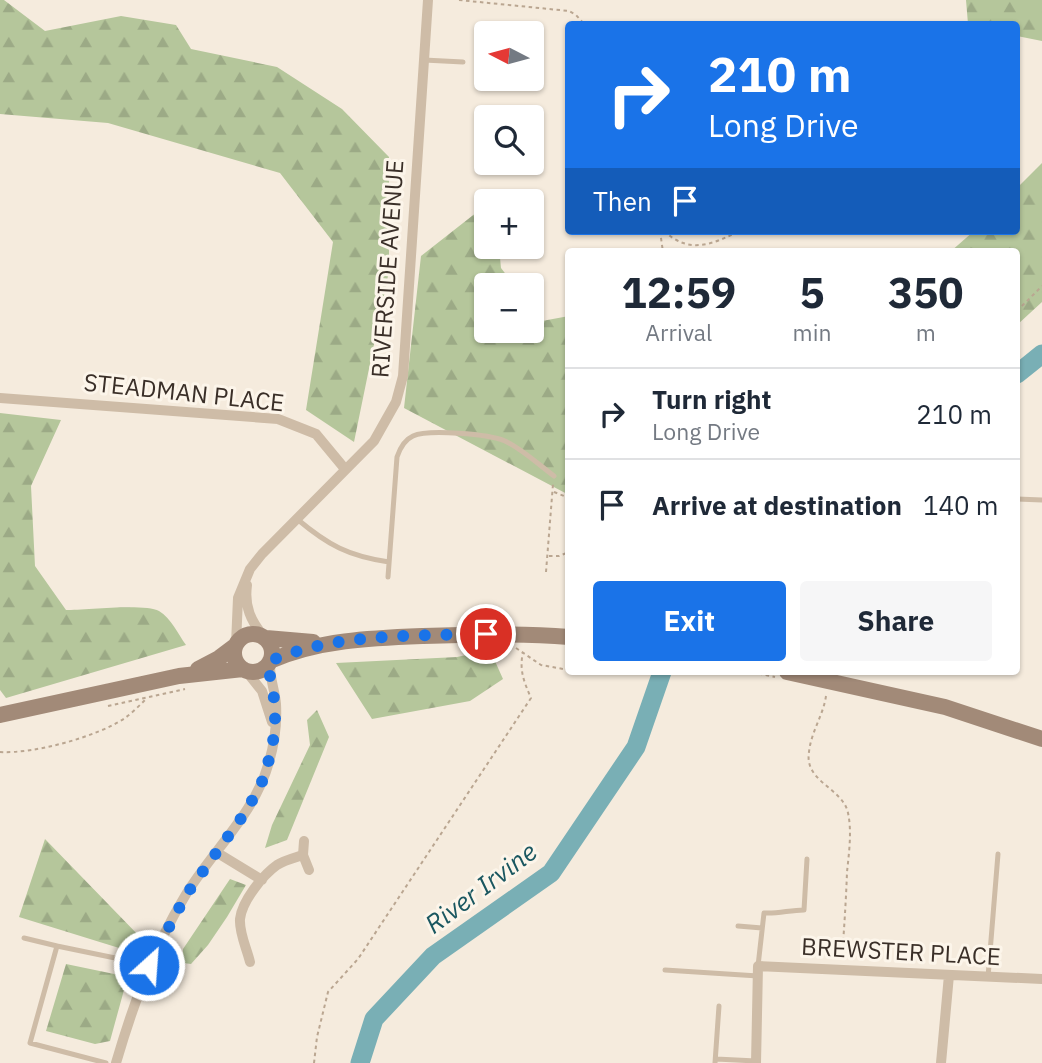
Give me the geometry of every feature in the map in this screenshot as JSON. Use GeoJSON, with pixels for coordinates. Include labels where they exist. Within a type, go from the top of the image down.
{"type":"FeatureCollection","features":[{"type":"Feature","properties":{"kind":"main road"},"geometry":{"type":"LineString","coordinates":[[3,715],[179,676],[262,670],[270,662],[293,652],[336,643],[398,637],[486,634],[565,637]]}},
{"type":"Feature","properties":{"kind":"main road"},"geometry":{"type":"LineString","coordinates":[[179,676],[211,663],[246,635],[336,643]]}},
{"type":"Feature","properties":{"kind":"main road"},"geometry":{"type":"LineString","coordinates":[[265,637],[272,649],[270,662]]}},
{"type":"Feature","properties":{"kind":"main road"},"geometry":{"type":"LineString","coordinates":[[236,645],[236,662],[245,670]]}},
{"type":"Feature","properties":{"kind":"main road"},"geometry":{"type":"LineString","coordinates":[[801,675],[945,707],[1042,739]]}},
{"type":"Feature","properties":{"kind":"street","name":"RIVERSIDE AVENUE"},"geometry":{"type":"LineString","coordinates":[[236,645],[238,597],[250,569],[368,448],[382,430],[396,402],[403,376],[428,0]]}},
{"type":"Feature","properties":{"kind":"street","name":"STEADMAN PLACE"},"geometry":{"type":"LineString","coordinates":[[0,398],[278,419],[316,434],[345,470]]}},
{"type":"Feature","properties":{"kind":"street"},"geometry":{"type":"LineString","coordinates":[[250,569],[246,587],[247,608],[253,623],[265,637]]}},
{"type":"Feature","properties":{"kind":"street"},"geometry":{"type":"LineString","coordinates":[[116,1063],[149,965],[186,895],[247,810],[260,787],[269,763],[276,707],[270,680],[270,662]]}},
{"type":"Feature","properties":{"kind":"street"},"geometry":{"type":"LineString","coordinates":[[245,670],[262,691],[274,731]]}},
{"type":"Feature","properties":{"kind":"street"},"geometry":{"type":"LineString","coordinates":[[304,841],[303,856],[309,870]]}},
{"type":"Feature","properties":{"kind":"street"},"geometry":{"type":"LineString","coordinates":[[216,852],[262,880]]}},
{"type":"Feature","properties":{"kind":"street"},"geometry":{"type":"LineString","coordinates":[[250,962],[240,920],[243,909],[262,880],[279,864],[303,856]]}},
{"type":"Feature","properties":{"kind":"street","name":"BREWSTER PLACE"},"geometry":{"type":"LineString","coordinates":[[758,971],[842,970],[1042,979]]}},
{"type":"Feature","properties":{"kind":"street"},"geometry":{"type":"LineString","coordinates":[[756,1062],[758,971]]}},
{"type":"Feature","properties":{"kind":"street"},"geometry":{"type":"LineString","coordinates":[[942,1063],[949,975]]}},
{"type":"Feature","properties":{"kind":"lane"},"geometry":{"type":"LineString","coordinates":[[424,60],[463,62]]}},
{"type":"Feature","properties":{"kind":"lane"},"geometry":{"type":"LineString","coordinates":[[388,577],[397,457],[403,443],[415,435],[426,433],[495,437],[514,446],[554,476]]}},
{"type":"Feature","properties":{"kind":"lane"},"geometry":{"type":"LineString","coordinates":[[1020,499],[1042,500]]}},
{"type":"Feature","properties":{"kind":"lane"},"geometry":{"type":"LineString","coordinates":[[297,519],[339,550],[389,562]]}},
{"type":"Feature","properties":{"kind":"lane"},"geometry":{"type":"LineString","coordinates":[[988,976],[998,854]]}},
{"type":"Feature","properties":{"kind":"lane"},"geometry":{"type":"LineString","coordinates":[[665,970],[758,971],[764,914],[804,911],[807,859]]}},
{"type":"Feature","properties":{"kind":"lane"},"geometry":{"type":"LineString","coordinates":[[738,926],[762,928]]}},
{"type":"Feature","properties":{"kind":"lane"},"geometry":{"type":"LineString","coordinates":[[24,938],[149,965]]}},
{"type":"Feature","properties":{"kind":"lane"},"geometry":{"type":"LineString","coordinates":[[57,946],[30,1043],[106,1063]]}},
{"type":"Feature","properties":{"kind":"lane"},"geometry":{"type":"LineString","coordinates":[[719,1006],[715,1061],[756,1062]]}},
{"type":"Feature","properties":{"kind":"path"},"geometry":{"type":"LineString","coordinates":[[459,0],[569,11],[581,21]]}},
{"type":"Feature","properties":{"kind":"path"},"geometry":{"type":"LineString","coordinates":[[668,235],[691,246],[708,245],[731,235]]}},
{"type":"Feature","properties":{"kind":"path"},"geometry":{"type":"LineString","coordinates":[[1020,308],[1042,286]]}},
{"type":"Feature","properties":{"kind":"path"},"geometry":{"type":"LineString","coordinates":[[546,572],[554,476]]}},
{"type":"Feature","properties":{"kind":"path"},"geometry":{"type":"LineString","coordinates":[[553,492],[565,496]]}},
{"type":"Feature","properties":{"kind":"path"},"geometry":{"type":"LineString","coordinates":[[547,556],[565,554]]}},
{"type":"Feature","properties":{"kind":"path"},"geometry":{"type":"LineString","coordinates":[[516,645],[512,645],[541,665],[565,669]]}},
{"type":"Feature","properties":{"kind":"path"},"geometry":{"type":"LineString","coordinates":[[314,1063],[328,992],[358,959],[531,698],[523,681],[520,664],[523,652]]}},
{"type":"Feature","properties":{"kind":"path"},"geometry":{"type":"LineString","coordinates":[[0,752],[18,753],[44,749],[106,727],[124,718],[146,699],[192,688]]}},
{"type":"Feature","properties":{"kind":"path"},"geometry":{"type":"LineString","coordinates":[[827,688],[824,710],[808,755],[812,772],[844,801],[848,812],[849,848],[842,970]]}},
{"type":"Feature","properties":{"kind":"green space"},"geometry":{"type":"Polygon","coordinates":[[[0,0],[4,0],[45,31],[121,16],[176,25],[191,49],[277,67],[342,109],[389,157],[389,271],[354,442],[306,410],[333,242],[280,173],[108,123],[0,114],[0,0]]]}},
{"type":"Feature","properties":{"kind":"green space"},"geometry":{"type":"Polygon","coordinates":[[[966,0],[1042,0],[1042,41],[1020,37],[1020,21],[968,21],[966,0]]]}},
{"type":"Feature","properties":{"kind":"green space"},"geometry":{"type":"Polygon","coordinates":[[[1042,163],[1042,302],[1020,322],[1020,248],[955,248],[969,235],[1020,235],[1020,185],[1042,163]]]}},
{"type":"Feature","properties":{"kind":"green space"},"geometry":{"type":"Polygon","coordinates":[[[474,214],[474,259],[500,259],[505,273],[474,273],[474,343],[544,343],[544,321],[565,317],[565,493],[404,408],[421,256],[474,214]]]}},
{"type":"Feature","properties":{"kind":"green space"},"geometry":{"type":"Polygon","coordinates":[[[0,413],[61,420],[31,486],[35,566],[66,610],[128,607],[159,611],[174,626],[186,645],[6,698],[0,690],[0,413]]]}},
{"type":"Feature","properties":{"kind":"green space"},"geometry":{"type":"Polygon","coordinates":[[[490,650],[503,679],[470,701],[372,719],[336,663],[457,657],[490,650]]]}},
{"type":"Feature","properties":{"kind":"green space"},"geometry":{"type":"Polygon","coordinates":[[[317,710],[329,737],[287,840],[265,848],[272,825],[310,745],[307,720],[317,710]]]}},
{"type":"Feature","properties":{"kind":"green space"},"geometry":{"type":"Polygon","coordinates":[[[45,839],[142,939],[132,952],[19,917],[45,839]]]}},
{"type":"Feature","properties":{"kind":"green space"},"geometry":{"type":"Polygon","coordinates":[[[230,879],[246,885],[208,945],[191,964],[183,963],[183,949],[230,879]]]}},
{"type":"Feature","properties":{"kind":"green space"},"geometry":{"type":"Polygon","coordinates":[[[66,964],[119,975],[124,990],[110,1041],[95,1044],[46,1031],[66,964]]]}},
{"type":"Feature","properties":{"kind":"waterway","name":"River Irvine"},"geometry":{"type":"LineString","coordinates":[[1020,372],[1042,354]]}},
{"type":"Feature","properties":{"kind":"waterway","name":"River Irvine"},"geometry":{"type":"LineString","coordinates":[[360,1063],[374,1019],[433,956],[551,873],[636,747],[661,675]]}},
{"type":"Feature","properties":{"kind":"route"},"geometry":{"type":"LineString","coordinates":[[149,965],[186,895],[247,810],[265,776],[273,742],[276,707],[270,680],[270,661],[293,652],[336,643],[398,637],[486,634]]}}]}
